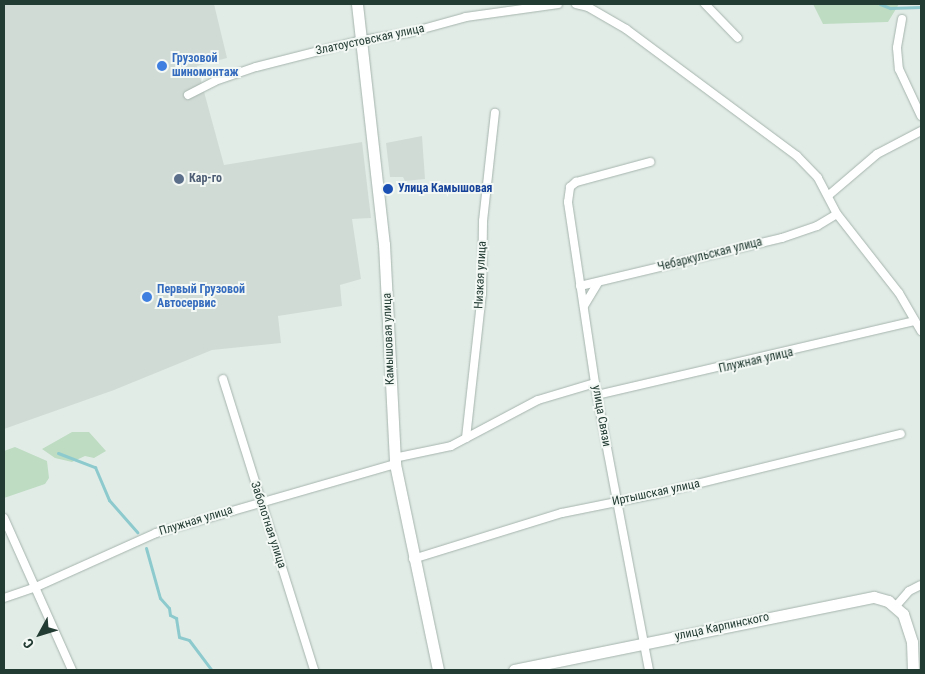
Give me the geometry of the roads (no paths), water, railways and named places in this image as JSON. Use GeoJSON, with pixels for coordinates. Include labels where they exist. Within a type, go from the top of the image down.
{"type":"FeatureCollection","features":[{"type":"Feature","properties":{"kind":"main road","name":"Камышовая улица"},"geometry":{"type":"LineString","coordinates":[[357,4],[388,294],[395,461],[413,559],[438,670]]}},
{"type":"Feature","properties":{"kind":"main road","name":"улица Карпинского"},"geometry":{"type":"LineString","coordinates":[[514,670],[859,598],[874,597],[896,606]]}},
{"type":"Feature","properties":{"kind":"main road"},"geometry":{"type":"LineString","coordinates":[[896,606],[910,634],[913,670]]}},
{"type":"Feature","properties":{"kind":"street","name":"Златоустовская улица"},"geometry":{"type":"LineString","coordinates":[[188,95],[215,81],[256,67],[362,40],[408,33],[466,17],[558,4]]}},
{"type":"Feature","properties":{"kind":"street"},"geometry":{"type":"LineString","coordinates":[[576,4],[588,7],[626,29],[797,156],[829,195],[837,214],[899,293],[921,331]]}},
{"type":"Feature","properties":{"kind":"street"},"geometry":{"type":"LineString","coordinates":[[705,4],[738,38]]}},
{"type":"Feature","properties":{"kind":"street"},"geometry":{"type":"LineString","coordinates":[[902,20],[896,48],[899,69],[921,116]]}},
{"type":"Feature","properties":{"kind":"street","name":"Низкая улица"},"geometry":{"type":"LineString","coordinates":[[466,438],[482,294],[483,221],[495,113]]}},
{"type":"Feature","properties":{"kind":"street"},"geometry":{"type":"LineString","coordinates":[[829,195],[877,154],[921,131]]}},
{"type":"Feature","properties":{"kind":"street","name":"улица Связи"},"geometry":{"type":"LineString","coordinates":[[649,670],[597,396],[568,202],[570,187],[586,177],[650,162]]}},
{"type":"Feature","properties":{"kind":"street","name":"Чебаркульская улица"},"geometry":{"type":"LineString","coordinates":[[580,286],[598,284],[782,238],[817,226],[837,214]]}},
{"type":"Feature","properties":{"kind":"street"},"geometry":{"type":"LineString","coordinates":[[584,306],[598,284]]}},
{"type":"Feature","properties":{"kind":"street","name":"Плужная улица"},"geometry":{"type":"LineString","coordinates":[[597,396],[915,321]]}},
{"type":"Feature","properties":{"kind":"street","name":"Заболотная улица"},"geometry":{"type":"LineString","coordinates":[[223,379],[314,670]]}},
{"type":"Feature","properties":{"kind":"street","name":"Плужная улица"},"geometry":{"type":"LineString","coordinates":[[4,598],[36,587],[156,533],[395,461],[432,452],[466,438],[530,403],[595,384]]}},
{"type":"Feature","properties":{"kind":"street","name":"Иртышская улица"},"geometry":{"type":"LineString","coordinates":[[413,559],[562,513],[656,494],[901,434]]}},
{"type":"Feature","properties":{"kind":"street"},"geometry":{"type":"LineString","coordinates":[[4,518],[72,670]]}},
{"type":"Feature","properties":{"kind":"street"},"geometry":{"type":"LineString","coordinates":[[896,606],[909,591],[921,585]]}},
{"type":"Feature","properties":{"kind":"waterway"},"geometry":{"type":"LineString","coordinates":[[880,4],[890,8],[921,7]]}},
{"type":"Feature","properties":{"kind":"waterway"},"geometry":{"type":"LineString","coordinates":[[58,453],[95,467],[109,500],[137,532]]}},
{"type":"Feature","properties":{"kind":"waterway"},"geometry":{"type":"LineString","coordinates":[[146,548],[160,598],[169,608],[170,615],[176,618],[179,637],[189,640],[212,670]]}},
{"type":"Feature","properties":{"kind":"place","name":"Грузовой шиномонтаж"},"geometry":{"type":"Point","coordinates":[162,66]}},
{"type":"Feature","properties":{"kind":"place","name":"Кар-го"},"geometry":{"type":"Point","coordinates":[179,179]}},
{"type":"Feature","properties":{"kind":"place","name":"Улица Камышовая"},"geometry":{"type":"Point","coordinates":[388,189]}},
{"type":"Feature","properties":{"kind":"place","name":"Первый Грузовой Автосервис"},"geometry":{"type":"Point","coordinates":[147,297]}}]}
